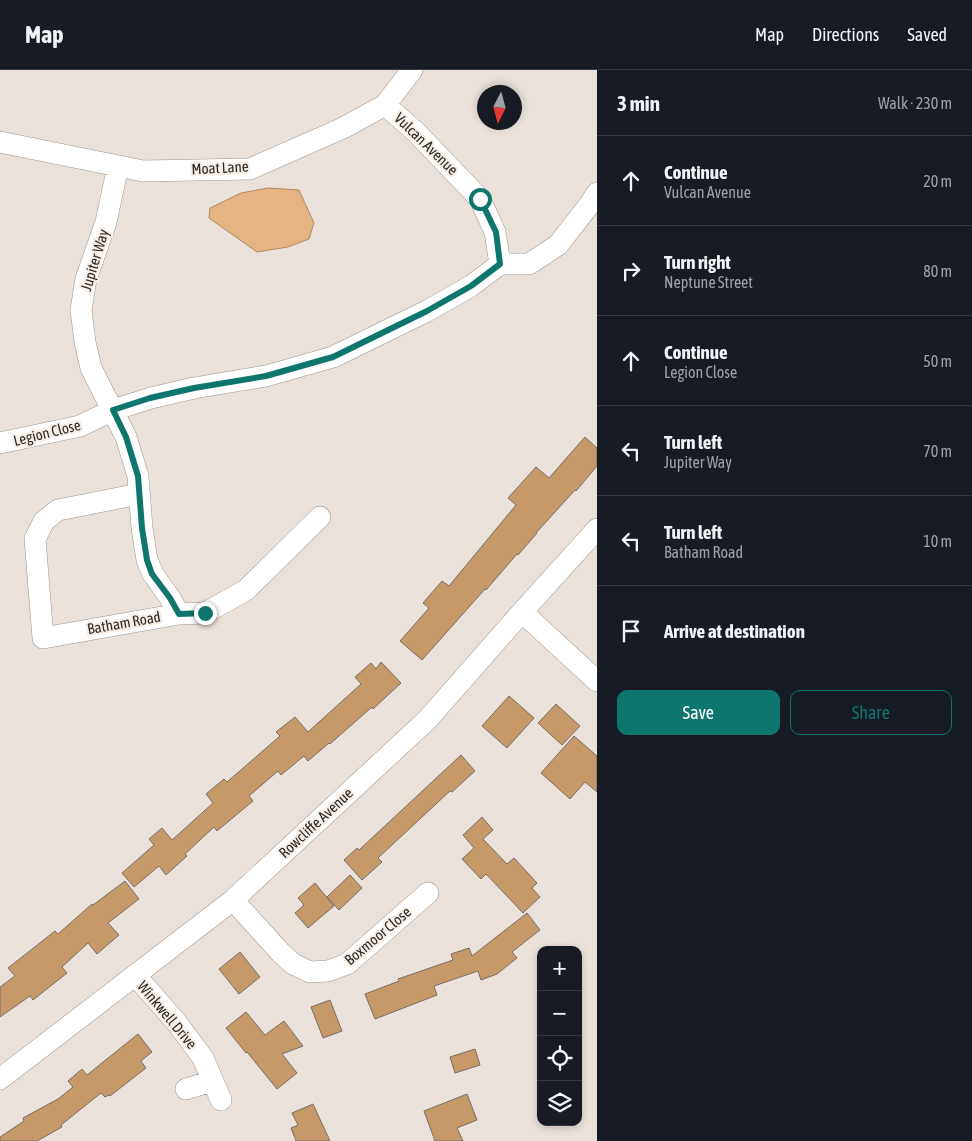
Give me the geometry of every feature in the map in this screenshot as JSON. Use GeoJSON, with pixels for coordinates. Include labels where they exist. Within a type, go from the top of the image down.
{"type":"FeatureCollection","features":[{"type":"Feature","properties":{"kind":"street","name":"Moat Lane"},"geometry":{"type":"LineString","coordinates":[[0,142],[143,171],[250,168],[343,128],[385,105],[412,70]]}},
{"type":"Feature","properties":{"kind":"street","name":"Vulcan Avenue"},"geometry":{"type":"LineString","coordinates":[[385,105],[416,132],[480,199],[496,232],[500,264]]}},
{"type":"Feature","properties":{"kind":"street","name":"Jupiter Way"},"geometry":{"type":"LineString","coordinates":[[118,166],[106,222],[86,279],[81,310],[85,342],[91,368],[126,437],[138,476],[142,528],[147,560],[152,574],[179,614]]}},
{"type":"Feature","properties":{"kind":"street"},"geometry":{"type":"LineString","coordinates":[[500,264],[529,264],[558,245],[597,193]]}},
{"type":"Feature","properties":{"kind":"street","name":"Legion Close"},"geometry":{"type":"LineString","coordinates":[[0,444],[80,426],[113,410],[150,398],[266,376],[333,357],[427,311],[471,286],[500,264]]}},
{"type":"Feature","properties":{"kind":"street","name":"Batham Road"},"geometry":{"type":"LineString","coordinates":[[139,494],[58,510],[44,521],[35,539],[43,638],[179,614],[205,613],[246,590],[320,517]]}},
{"type":"Feature","properties":{"kind":"street","name":"Rowcliffe Avenue"},"geometry":{"type":"LineString","coordinates":[[0,1079],[233,900],[427,720],[597,529]]}},
{"type":"Feature","properties":{"kind":"street"},"geometry":{"type":"LineString","coordinates":[[522,612],[597,681]]}},
{"type":"Feature","properties":{"kind":"street","name":"Boxmoor Close"},"geometry":{"type":"LineString","coordinates":[[233,900],[281,954],[294,964],[310,972],[328,971],[347,964],[428,894]]}},
{"type":"Feature","properties":{"kind":"street","name":"Winkwell Drive"},"geometry":{"type":"LineString","coordinates":[[135,976],[177,1023],[203,1058],[221,1100]]}},
{"type":"Feature","properties":{"kind":"street"},"geometry":{"type":"LineString","coordinates":[[186,1089],[212,1081]]}},
{"type":"Feature","properties":{"kind":"shaded area"},"geometry":{"type":"Polygon","coordinates":[[[268,188],[299,190],[314,223],[309,239],[288,247],[257,252],[209,218],[210,208],[241,193],[268,188]]]}},
{"type":"Feature","properties":{"kind":"building"},"geometry":{"type":"Polygon","coordinates":[[[585,437],[597,448],[597,466],[422,660],[400,641],[429,608],[423,603],[442,581],[449,586],[516,505],[508,498],[536,467],[549,478],[585,437]]]}},
{"type":"Feature","properties":{"kind":"building"},"geometry":{"type":"Polygon","coordinates":[[[381,662],[401,683],[373,709],[372,707],[308,761],[304,756],[281,775],[278,771],[249,796],[253,801],[217,831],[214,827],[166,875],[159,866],[134,887],[122,873],[154,845],[149,839],[162,828],[172,840],[213,803],[206,794],[224,779],[227,782],[280,736],[276,732],[295,717],[308,732],[361,684],[355,677],[371,663],[376,669],[381,662]]]}},
{"type":"Feature","properties":{"kind":"building"},"geometry":{"type":"Polygon","coordinates":[[[509,696],[534,718],[507,748],[482,726],[509,696]]]}},
{"type":"Feature","properties":{"kind":"building"},"geometry":{"type":"Polygon","coordinates":[[[556,704],[580,726],[562,745],[538,723],[556,704]]]}},
{"type":"Feature","properties":{"kind":"building"},"geometry":{"type":"Polygon","coordinates":[[[574,736],[597,756],[597,792],[585,782],[570,799],[541,773],[574,736]]]}},
{"type":"Feature","properties":{"kind":"building"},"geometry":{"type":"Polygon","coordinates":[[[461,755],[475,771],[452,792],[450,791],[378,858],[382,862],[362,880],[344,860],[357,848],[359,850],[461,755]]]}},
{"type":"Feature","properties":{"kind":"building"},"geometry":{"type":"Polygon","coordinates":[[[482,817],[493,830],[483,839],[507,864],[514,858],[537,883],[532,888],[540,897],[523,913],[486,874],[481,879],[462,859],[474,848],[463,835],[482,817]]]}},
{"type":"Feature","properties":{"kind":"building"},"geometry":{"type":"Polygon","coordinates":[[[350,875],[362,888],[339,910],[327,897],[350,875]]]}},
{"type":"Feature","properties":{"kind":"building"},"geometry":{"type":"Polygon","coordinates":[[[125,881],[139,899],[108,923],[119,935],[97,954],[88,943],[62,967],[67,973],[33,1000],[30,996],[0,1017],[0,987],[15,976],[8,968],[55,931],[58,934],[92,904],[125,881]]]}},
{"type":"Feature","properties":{"kind":"building"},"geometry":{"type":"Polygon","coordinates":[[[315,883],[334,906],[308,928],[295,913],[304,905],[298,898],[315,883]]]}},
{"type":"Feature","properties":{"kind":"building"},"geometry":{"type":"Polygon","coordinates":[[[527,913],[540,930],[512,952],[517,958],[497,974],[481,980],[478,971],[434,986],[437,995],[375,1019],[365,994],[399,981],[398,979],[453,960],[451,954],[469,948],[472,956],[527,913]]]}},
{"type":"Feature","properties":{"kind":"building"},"geometry":{"type":"Polygon","coordinates":[[[240,952],[260,977],[239,994],[219,969],[240,952]]]}},
{"type":"Feature","properties":{"kind":"building"},"geometry":{"type":"Polygon","coordinates":[[[330,1000],[342,1031],[323,1038],[311,1007],[330,1000]]]}},
{"type":"Feature","properties":{"kind":"building"},"geometry":{"type":"Polygon","coordinates":[[[246,1012],[265,1035],[284,1021],[303,1046],[282,1054],[297,1073],[277,1089],[226,1028],[246,1012]]]}},
{"type":"Feature","properties":{"kind":"building"},"geometry":{"type":"Polygon","coordinates":[[[138,1034],[152,1052],[141,1061],[146,1068],[110,1096],[105,1097],[101,1093],[61,1125],[62,1127],[37,1141],[0,1141],[0,1137],[24,1121],[23,1118],[58,1099],[73,1087],[68,1081],[82,1069],[87,1075],[138,1034]]]}},
{"type":"Feature","properties":{"kind":"building"},"geometry":{"type":"Polygon","coordinates":[[[475,1049],[480,1065],[455,1073],[450,1057],[475,1049]]]}},
{"type":"Feature","properties":{"kind":"building"},"geometry":{"type":"Polygon","coordinates":[[[467,1094],[477,1120],[457,1128],[463,1141],[435,1141],[424,1111],[467,1094]]]}},
{"type":"Feature","properties":{"kind":"building"},"geometry":{"type":"Polygon","coordinates":[[[313,1104],[330,1141],[296,1141],[291,1128],[298,1125],[292,1113],[313,1104]]]}},
{"type":"Feature","properties":{"kind":"route"},"geometry":{"type":"LineString","coordinates":[[205,613],[179,614],[152,574],[147,560],[142,528],[138,476],[126,437],[113,410],[150,398],[194,388],[266,376],[333,357],[427,311],[471,286],[500,264],[496,232],[480,199]]}}]}
